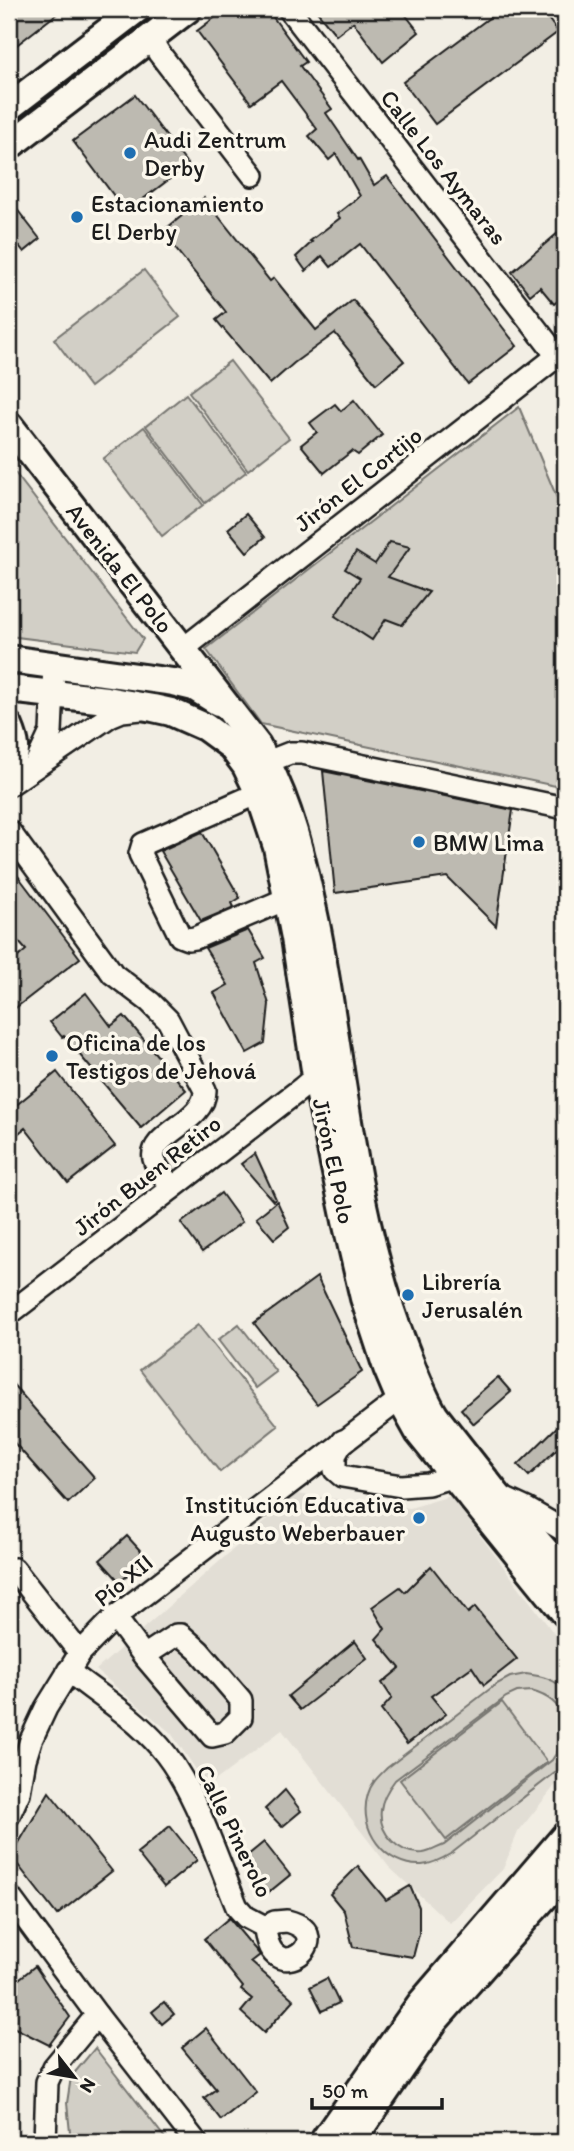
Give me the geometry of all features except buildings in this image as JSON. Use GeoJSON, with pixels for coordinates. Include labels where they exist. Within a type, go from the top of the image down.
{"type":"FeatureCollection","features":[{"type":"Feature","properties":{"kind":"main road"},"geometry":{"type":"LineString","coordinates":[[9,107],[138,9]]}},
{"type":"Feature","properties":{"kind":"main road"},"geometry":{"type":"LineString","coordinates":[[9,146],[188,9]]}},
{"type":"Feature","properties":{"kind":"main road","name":"Avenida El Polo"},"geometry":{"type":"LineString","coordinates":[[9,425],[231,711]]}},
{"type":"Feature","properties":{"kind":"main road"},"geometry":{"type":"LineString","coordinates":[[9,659],[162,680],[194,688],[231,711]]}},
{"type":"Feature","properties":{"kind":"main road"},"geometry":{"type":"LineString","coordinates":[[106,700],[97,691],[97,686],[104,681],[162,680]]}},
{"type":"Feature","properties":{"kind":"main road","name":"Jirón El Polo"},"geometry":{"type":"LineString","coordinates":[[9,689],[106,700],[171,712],[205,727],[231,746],[246,766],[259,793],[277,847],[295,938],[316,1076],[346,1221],[364,1298],[387,1368],[419,1433],[563,1611]]}},
{"type":"Feature","properties":{"kind":"main road","name":"Jirón El Polo"},"geometry":{"type":"LineString","coordinates":[[231,711],[257,745],[279,785],[302,856],[320,946],[363,1207],[377,1271],[398,1332],[427,1402],[458,1447],[565,1574]]}},
{"type":"Feature","properties":{"kind":"main road"},"geometry":{"type":"LineString","coordinates":[[9,726],[17,747],[12,762],[22,766]]}},
{"type":"Feature","properties":{"kind":"main road"},"geometry":{"type":"LineString","coordinates":[[323,2142],[421,2003],[565,1836]]}},
{"type":"Feature","properties":{"kind":"main road"},"geometry":{"type":"LineString","coordinates":[[351,2142],[435,2020],[565,1874]]}},
{"type":"Feature","properties":{"kind":"street","name":"Calle Los Aymaras"},"geometry":{"type":"LineString","coordinates":[[289,9],[561,354]]}},
{"type":"Feature","properties":{"kind":"street"},"geometry":{"type":"LineString","coordinates":[[150,38],[253,175]]}},
{"type":"Feature","properties":{"kind":"street","name":"Jirón El Cortijo"},"geometry":{"type":"LineString","coordinates":[[183,649],[561,354]]}},
{"type":"Feature","properties":{"kind":"street"},"geometry":{"type":"LineString","coordinates":[[9,785],[51,732],[54,665]]}},
{"type":"Feature","properties":{"kind":"street"},"geometry":{"type":"LineString","coordinates":[[22,766],[122,710],[153,708]]}},
{"type":"Feature","properties":{"kind":"street"},"geometry":{"type":"LineString","coordinates":[[267,762],[290,753],[302,753],[565,808]]}},
{"type":"Feature","properties":{"kind":"street"},"geometry":{"type":"LineString","coordinates":[[259,793],[143,844],[140,854],[180,936],[188,939],[286,899]]}},
{"type":"Feature","properties":{"kind":"street"},"geometry":{"type":"LineString","coordinates":[[9,831],[113,974],[150,1002],[167,1020],[205,1090],[206,1098],[202,1108],[159,1143],[155,1151],[154,1160],[172,1188]]}},
{"type":"Feature","properties":{"kind":"street","name":"Jirón Buen Retiro"},"geometry":{"type":"LineString","coordinates":[[9,1314],[316,1076]]}},
{"type":"Feature","properties":{"kind":"street","name":"Pío XII"},"geometry":{"type":"LineString","coordinates":[[9,1815],[14,1785],[46,1708],[74,1662],[115,1617],[400,1399]]}},
{"type":"Feature","properties":{"kind":"street"},"geometry":{"type":"LineString","coordinates":[[343,1441],[335,1455],[335,1469],[342,1476],[401,1486],[428,1484],[455,1476]]}},
{"type":"Feature","properties":{"kind":"street"},"geometry":{"type":"LineString","coordinates":[[497,1495],[565,1531]]}},
{"type":"Feature","properties":{"kind":"street","name":"Calle Pinerolo"},"geometry":{"type":"LineString","coordinates":[[14,1569],[74,1662],[159,1746],[172,1763],[193,1800],[237,1908],[265,1927]]}},
{"type":"Feature","properties":{"kind":"street"},"geometry":{"type":"LineString","coordinates":[[115,1617],[144,1656],[212,1736],[225,1733],[241,1717],[241,1700],[199,1651],[181,1635],[176,1634],[144,1656]]}},
{"type":"Feature","properties":{"kind":"street"},"geometry":{"type":"LineString","coordinates":[[9,1896],[196,2142]]}},
{"type":"Feature","properties":{"kind":"street"},"geometry":{"type":"LineString","coordinates":[[45,2142],[47,2082],[54,2067],[97,2015]]}},
{"type":"Feature","properties":{"kind":"shaded area"},"geometry":{"type":"Polygon","coordinates":[[[144,270],[180,317],[90,387],[54,339],[144,270]]]}},
{"type":"Feature","properties":{"kind":"shaded area"},"geometry":{"type":"Polygon","coordinates":[[[230,361],[289,438],[248,470],[189,392],[230,361]]]}},
{"type":"Feature","properties":{"kind":"shaded area"},"geometry":{"type":"Polygon","coordinates":[[[186,394],[246,472],[205,503],[146,426],[186,394]]]}},
{"type":"Feature","properties":{"kind":"shaded area"},"geometry":{"type":"Polygon","coordinates":[[[519,407],[565,517],[565,788],[261,724],[206,649],[519,407]]]}},
{"type":"Feature","properties":{"kind":"shaded area"},"geometry":{"type":"Polygon","coordinates":[[[144,427],[203,505],[162,536],[103,459],[144,427]]]}},
{"type":"Feature","properties":{"kind":"shaded area"},"geometry":{"type":"Polygon","coordinates":[[[9,465],[143,639],[135,652],[9,636],[9,465]]]}},
{"type":"Feature","properties":{"kind":"shaded area"},"geometry":{"type":"Polygon","coordinates":[[[239,1324],[276,1372],[255,1388],[218,1340],[239,1324]]]}},
{"type":"Feature","properties":{"kind":"shaded area"},"geometry":{"type":"Polygon","coordinates":[[[198,1325],[278,1426],[220,1472],[140,1370],[198,1325]]]}},
{"type":"Feature","properties":{"kind":"shaded area"},"geometry":{"type":"Polygon","coordinates":[[[296,1494],[410,1508],[450,1496],[565,1648],[565,1773],[518,1832],[503,1869],[450,1923],[389,1867],[282,1730],[199,1793],[195,1768],[171,1733],[96,1670],[296,1494]]]}},
{"type":"Feature","properties":{"kind":"shaded area"},"geometry":{"type":"Polygon","coordinates":[[[526,1674],[537,1676],[552,1681],[565,1690],[565,1765],[452,1853],[422,1865],[396,1860],[386,1853],[370,1832],[366,1807],[373,1783],[387,1768],[495,1685],[510,1677],[526,1674]],[[531,1691],[517,1692],[506,1697],[395,1780],[386,1794],[381,1810],[383,1827],[392,1841],[414,1853],[426,1852],[444,1845],[552,1760],[563,1738],[563,1718],[553,1702],[531,1691]]]}},
{"type":"Feature","properties":{"kind":"shaded area"},"geometry":{"type":"Polygon","coordinates":[[[502,1702],[547,1762],[446,1840],[400,1780],[502,1702]]]}},
{"type":"Feature","properties":{"kind":"shaded area"},"geometry":{"type":"Polygon","coordinates":[[[95,2048],[168,2142],[71,2142],[67,2103],[71,2077],[95,2048]]]}},
{"type":"Feature","properties":{"kind":"place","name":"Audi Zentrum Derby"},"geometry":{"type":"Point","coordinates":[130,153]}},
{"type":"Feature","properties":{"kind":"place","name":"Estacionamiento El Derby"},"geometry":{"type":"Point","coordinates":[77,217]}},
{"type":"Feature","properties":{"kind":"place","name":"BMW Lima"},"geometry":{"type":"Point","coordinates":[419,842]}},
{"type":"Feature","properties":{"kind":"place","name":"Oficina de los Testigos de Jehová"},"geometry":{"type":"Point","coordinates":[52,1056]}},
{"type":"Feature","properties":{"kind":"place","name":"Librería Jerusalén"},"geometry":{"type":"Point","coordinates":[408,1295]}},
{"type":"Feature","properties":{"kind":"place","name":"Institución Educativa Augusto Weberbauer"},"geometry":{"type":"Point","coordinates":[419,1518]}}]}
